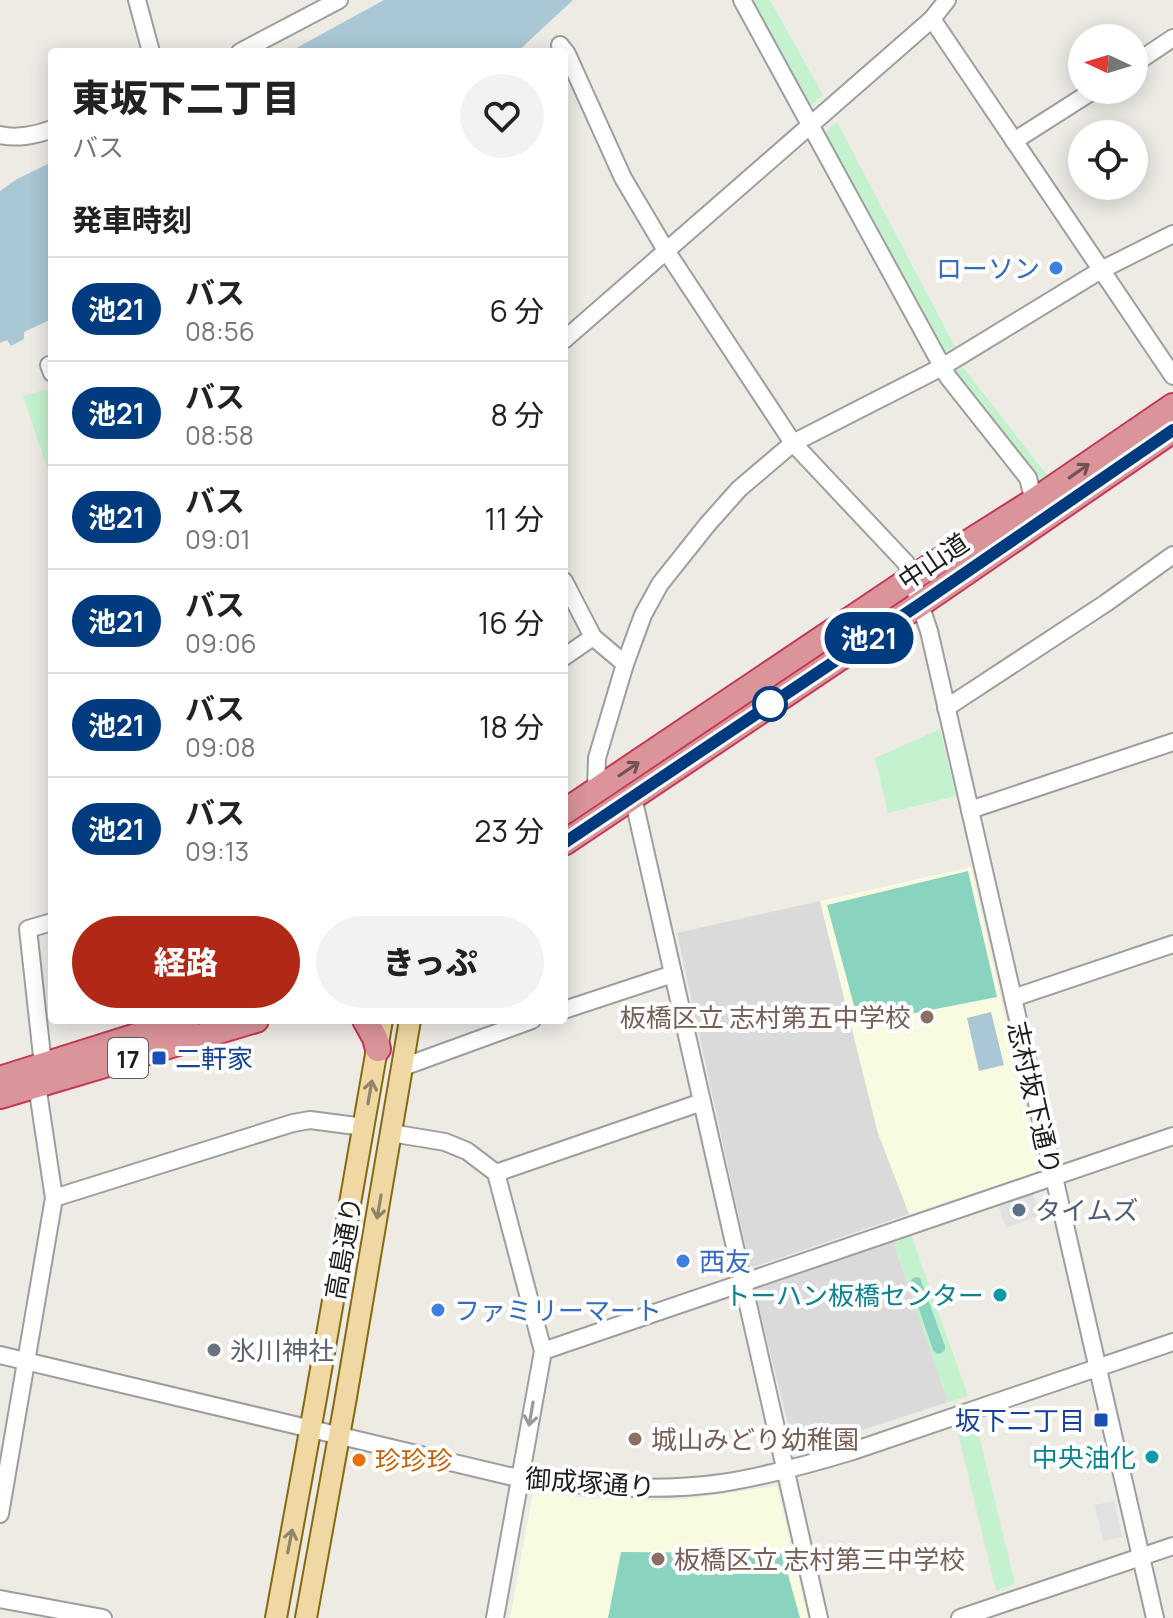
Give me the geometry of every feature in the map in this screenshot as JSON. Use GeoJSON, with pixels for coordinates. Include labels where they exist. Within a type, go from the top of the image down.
{"type":"FeatureCollection","features":[{"type":"Feature","properties":{"kind":"highway","name":"中山道"},"geometry":{"type":"LineString","coordinates":[[568,809],[1173,406]]}},
{"type":"Feature","properties":{"kind":"highway","name":"中山道"},"geometry":{"type":"LineString","coordinates":[[568,840],[1173,430]]}},
{"type":"Feature","properties":{"kind":"highway","name":"17"},"geometry":{"type":"LineString","coordinates":[[0,1096],[40,1075],[176,1024]]}},
{"type":"Feature","properties":{"kind":"highway","name":"17"},"geometry":{"type":"LineString","coordinates":[[0,1079],[40,1075],[240,1024]]}},
{"type":"Feature","properties":{"kind":"highway"},"geometry":{"type":"LineString","coordinates":[[367,1024],[378,1049]]}},
{"type":"Feature","properties":{"kind":"main road","name":"高島通り"},"geometry":{"type":"LineString","coordinates":[[276,1618],[381,1024]]}},
{"type":"Feature","properties":{"kind":"main road","name":"高島通り"},"geometry":{"type":"LineString","coordinates":[[306,1618],[409,1024]]}},
{"type":"Feature","properties":{"kind":"street"},"geometry":{"type":"LineString","coordinates":[[137,0],[150,48]]}},
{"type":"Feature","properties":{"kind":"street"},"geometry":{"type":"LineString","coordinates":[[248,48],[339,0]]}},
{"type":"Feature","properties":{"kind":"street"},"geometry":{"type":"LineString","coordinates":[[742,0],[942,367],[1028,478],[1034,501]]}},
{"type":"Feature","properties":{"kind":"street"},"geometry":{"type":"LineString","coordinates":[[568,337],[932,19],[947,0]]}},
{"type":"Feature","properties":{"kind":"street"},"geometry":{"type":"LineString","coordinates":[[932,19],[1173,376]]}},
{"type":"Feature","properties":{"kind":"street"},"geometry":{"type":"LineString","coordinates":[[1148,55],[1173,38]]}},
{"type":"Feature","properties":{"kind":"street","name":"志村坂下通り"},"geometry":{"type":"LineString","coordinates":[[568,56],[623,178],[667,252],[793,443],[906,563],[912,578],[929,631],[1155,1618]]}},
{"type":"Feature","properties":{"kind":"street"},"geometry":{"type":"LineString","coordinates":[[1014,141],[1072,104]]}},
{"type":"Feature","properties":{"kind":"street"},"geometry":{"type":"LineString","coordinates":[[0,135],[8,137],[48,131]]}},
{"type":"Feature","properties":{"kind":"street"},"geometry":{"type":"LineString","coordinates":[[596,791],[597,758],[643,615],[660,584],[739,489],[793,443],[942,367],[1101,270],[1173,234]]}},
{"type":"Feature","properties":{"kind":"street"},"geometry":{"type":"LineString","coordinates":[[946,708],[1173,555]]}},
{"type":"Feature","properties":{"kind":"street"},"geometry":{"type":"LineString","coordinates":[[568,589],[593,637],[625,664]]}},
{"type":"Feature","properties":{"kind":"street"},"geometry":{"type":"LineString","coordinates":[[568,654],[593,637]]}},
{"type":"Feature","properties":{"kind":"street"},"geometry":{"type":"LineString","coordinates":[[970,810],[1173,742]]}},
{"type":"Feature","properties":{"kind":"street"},"geometry":{"type":"LineString","coordinates":[[633,797],[819,1618]]}},
{"type":"Feature","properties":{"kind":"street"},"geometry":{"type":"LineString","coordinates":[[0,1514],[54,1198],[28,929],[48,923]]}},
{"type":"Feature","properties":{"kind":"street"},"geometry":{"type":"LineString","coordinates":[[1013,998],[1173,944]]}},
{"type":"Feature","properties":{"kind":"street"},"geometry":{"type":"LineString","coordinates":[[568,1009],[673,974]]}},
{"type":"Feature","properties":{"kind":"street"},"geometry":{"type":"LineString","coordinates":[[403,1067],[521,1024]]}},
{"type":"Feature","properties":{"kind":"street"},"geometry":{"type":"LineString","coordinates":[[496,1173],[702,1102]]}},
{"type":"Feature","properties":{"kind":"street"},"geometry":{"type":"LineString","coordinates":[[54,1198],[293,1123],[310,1120],[364,1127]]}},
{"type":"Feature","properties":{"kind":"street"},"geometry":{"type":"LineString","coordinates":[[391,1133],[445,1142],[467,1151],[496,1173],[543,1351],[495,1618]]}},
{"type":"Feature","properties":{"kind":"street"},"geometry":{"type":"LineString","coordinates":[[543,1351],[1173,1136]]}},
{"type":"Feature","properties":{"kind":"street","name":"御成塚通り"},"geometry":{"type":"LineString","coordinates":[[0,1355],[519,1477],[653,1488],[720,1483],[786,1470],[853,1451],[1173,1342]]}},
{"type":"Feature","properties":{"kind":"street"},"geometry":{"type":"LineString","coordinates":[[960,1618],[1173,1546]]}},
{"type":"Feature","properties":{"kind":"street"},"geometry":{"type":"LineString","coordinates":[[0,1599],[103,1618]]}},
{"type":"Feature","properties":{"kind":"shaded area","name":"板橋区立 志村第五中学校"},"geometry":{"type":"Polygon","coordinates":[[[971,867],[1039,1168],[1035,1173],[909,1214],[878,1133],[820,901],[971,867]]]}},
{"type":"Feature","properties":{"kind":"shaded area"},"geometry":{"type":"Polygon","coordinates":[[[820,901],[878,1133],[909,1214],[753,1267],[749,1263],[677,933],[820,901]]]}},
{"type":"Feature","properties":{"kind":"shaded area","name":"タイムズ"},"geometry":{"type":"Polygon","coordinates":[[[1032,1191],[1040,1215],[1006,1228],[997,1203],[1032,1191]]]}},
{"type":"Feature","properties":{"kind":"shaded area"},"geometry":{"type":"Polygon","coordinates":[[[892,1238],[948,1402],[795,1452],[754,1288],[892,1238]]]}},
{"type":"Feature","properties":{"kind":"shaded area","name":"板橋区立 志村第三中学校"},"geometry":{"type":"Polygon","coordinates":[[[777,1486],[808,1618],[510,1618],[533,1492],[594,1499],[656,1501],[777,1486]]]}},
{"type":"Feature","properties":{"kind":"shaded area"},"geometry":{"type":"Polygon","coordinates":[[[1114,1501],[1122,1537],[1103,1541],[1095,1505],[1114,1501]]]}},
{"type":"Feature","properties":{"kind":"green space"},"geometry":{"type":"Polygon","coordinates":[[[750,0],[770,0],[823,95],[809,107],[750,0]]]}},
{"type":"Feature","properties":{"kind":"green space"},"geometry":{"type":"Polygon","coordinates":[[[837,122],[955,347],[942,354],[824,134],[837,122]]]}},
{"type":"Feature","properties":{"kind":"green space"},"geometry":{"type":"Polygon","coordinates":[[[963,367],[1047,475],[1036,483],[951,373],[963,367]]]}},
{"type":"Feature","properties":{"kind":"green space"},"geometry":{"type":"Polygon","coordinates":[[[47,389],[48,392],[48,470],[23,396],[47,389]]]}},
{"type":"Feature","properties":{"kind":"green space"},"geometry":{"type":"Polygon","coordinates":[[[940,729],[956,796],[888,813],[875,758],[940,729]]]}},
{"type":"Feature","properties":{"kind":"green space"},"geometry":{"type":"Polygon","coordinates":[[[968,871],[997,997],[859,1024],[827,905],[968,871]]]}},
{"type":"Feature","properties":{"kind":"green space"},"geometry":{"type":"Polygon","coordinates":[[[910,1232],[968,1396],[948,1402],[892,1238],[910,1232]]]}},
{"type":"Feature","properties":{"kind":"green space"},"geometry":{"type":"Polygon","coordinates":[[[916,1277],[920,1278],[945,1346],[942,1353],[937,1354],[933,1350],[910,1283],[916,1277]]]}},
{"type":"Feature","properties":{"kind":"green space"},"geometry":{"type":"Polygon","coordinates":[[[976,1423],[1015,1584],[996,1591],[957,1429],[976,1423]]]}},
{"type":"Feature","properties":{"kind":"green space"},"geometry":{"type":"Polygon","coordinates":[[[621,1552],[782,1553],[800,1618],[608,1618],[621,1552]]]}},
{"type":"Feature","properties":{"kind":"water"},"geometry":{"type":"Polygon","coordinates":[[[384,0],[573,0],[521,48],[296,48],[384,0]]]}},
{"type":"Feature","properties":{"kind":"water"},"geometry":{"type":"Polygon","coordinates":[[[48,164],[48,321],[24,332],[24,339],[11,346],[7,340],[0,343],[0,191],[48,164]]]}},
{"type":"Feature","properties":{"kind":"water"},"geometry":{"type":"Polygon","coordinates":[[[991,1012],[1004,1065],[979,1071],[967,1018],[991,1012]]]}},
{"type":"Feature","properties":{"kind":"bus line","name":"池21"},"geometry":{"type":"LineString","coordinates":[[568,840],[1173,430]]}},
{"type":"Feature","properties":{"kind":"place","name":"ローソン"},"geometry":{"type":"Point","coordinates":[1056,268]}},
{"type":"Feature","properties":{"kind":"place","name":"板橋区立 志村第五中学校"},"geometry":{"type":"Point","coordinates":[927,1017]}},
{"type":"Feature","properties":{"kind":"place","name":"二軒家"},"geometry":{"type":"Point","coordinates":[159,1058]}},
{"type":"Feature","properties":{"kind":"place","name":"タイムズ"},"geometry":{"type":"Point","coordinates":[1019,1210]}},
{"type":"Feature","properties":{"kind":"place","name":"西友"},"geometry":{"type":"Point","coordinates":[683,1261]}},
{"type":"Feature","properties":{"kind":"place","name":"トーハン板橋センター"},"geometry":{"type":"Point","coordinates":[1000,1295]}},
{"type":"Feature","properties":{"kind":"place","name":"ファミリーマート"},"geometry":{"type":"Point","coordinates":[438,1310]}},
{"type":"Feature","properties":{"kind":"place","name":"氷川神社"},"geometry":{"type":"Point","coordinates":[214,1350]}},
{"type":"Feature","properties":{"kind":"place","name":"坂下二丁目"},"geometry":{"type":"Point","coordinates":[1101,1420]}},
{"type":"Feature","properties":{"kind":"place","name":"城山みどり幼稚園"},"geometry":{"type":"Point","coordinates":[635,1439]}},
{"type":"Feature","properties":{"kind":"place","name":"中央油化"},"geometry":{"type":"Point","coordinates":[1152,1457]}},
{"type":"Feature","properties":{"kind":"place","name":"珍珍珍"},"geometry":{"type":"Point","coordinates":[359,1460]}},
{"type":"Feature","properties":{"kind":"place","name":"板橋区立 志村第三中学校"},"geometry":{"type":"Point","coordinates":[658,1559]}}]}
